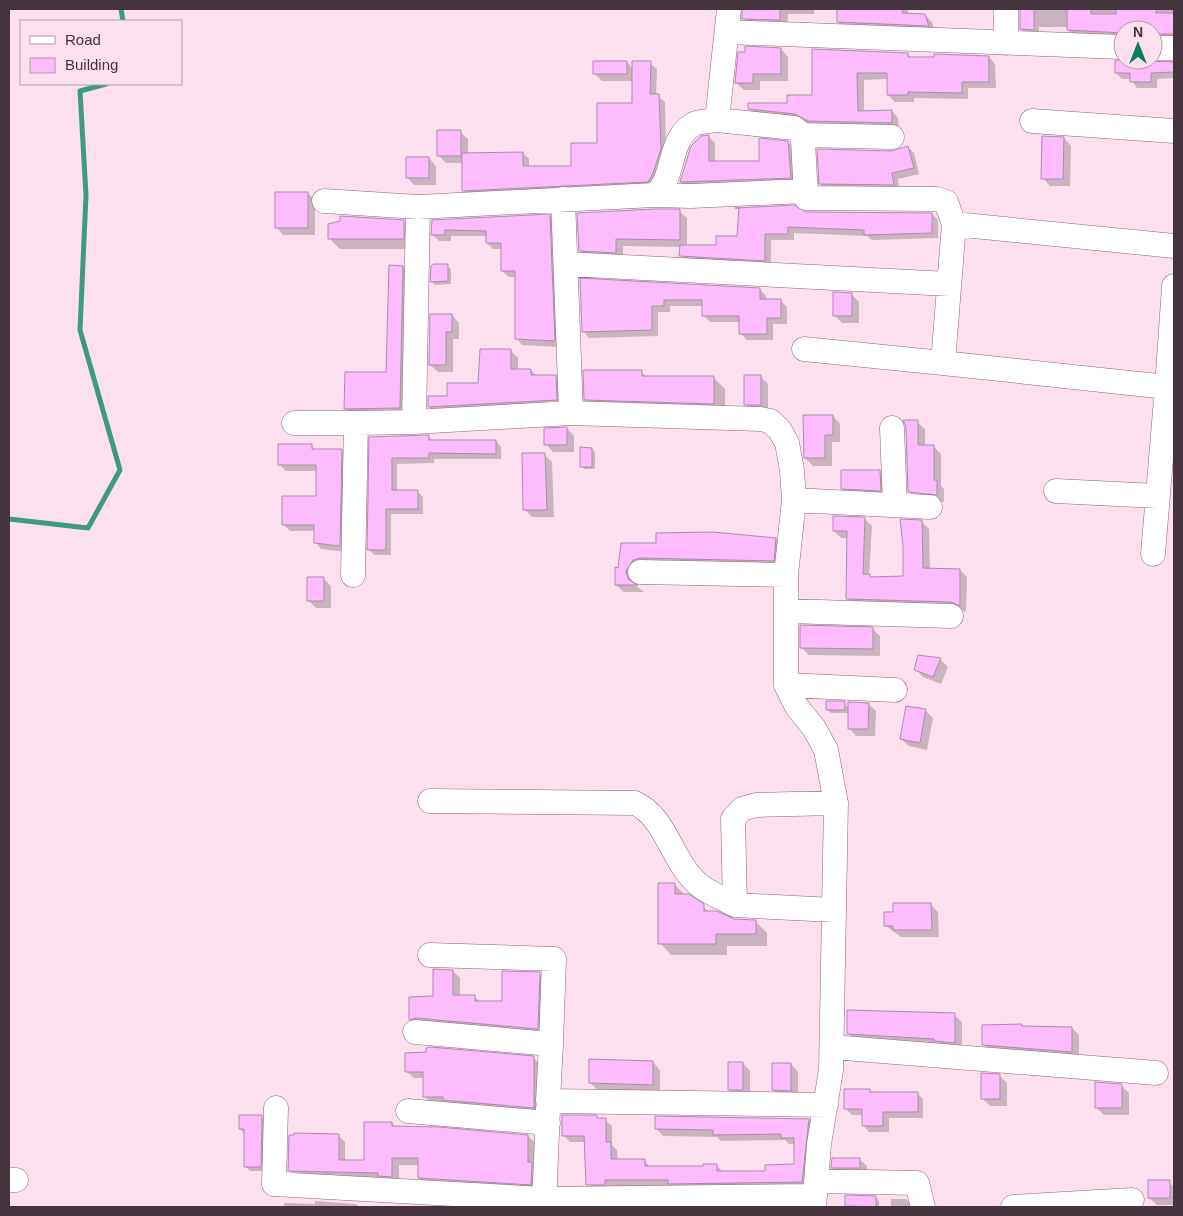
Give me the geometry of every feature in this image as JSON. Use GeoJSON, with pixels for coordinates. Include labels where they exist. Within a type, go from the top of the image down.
{"type":"FeatureCollection","features":[{"type":"Feature","properties":{"kind":"street"},"geometry":{"type":"LineString","coordinates":[[1006,9],[1006,42]]}},
{"type":"Feature","properties":{"kind":"street"},"geometry":{"type":"LineString","coordinates":[[717,120],[728,20],[1006,42],[1113,47]]}},
{"type":"Feature","properties":{"kind":"street"},"geometry":{"type":"LineString","coordinates":[[654,195],[662,189],[676,142],[694,124],[717,120],[794,128],[801,135],[806,198],[937,199],[946,202],[954,224],[943,363]]}},
{"type":"Feature","properties":{"kind":"street"},"geometry":{"type":"LineString","coordinates":[[1032,121],[1174,131]]}},
{"type":"Feature","properties":{"kind":"street"},"geometry":{"type":"LineString","coordinates":[[801,135],[892,137]]}},
{"type":"Feature","properties":{"kind":"street"},"geometry":{"type":"LineString","coordinates":[[324,201],[418,207],[654,195],[691,196],[805,191]]}},
{"type":"Feature","properties":{"kind":"street"},"geometry":{"type":"LineString","coordinates":[[563,199],[571,413]]}},
{"type":"Feature","properties":{"kind":"street"},"geometry":{"type":"LineString","coordinates":[[414,422],[418,207]]}},
{"type":"Feature","properties":{"kind":"street"},"geometry":{"type":"LineString","coordinates":[[954,224],[1174,246]]}},
{"type":"Feature","properties":{"kind":"street"},"geometry":{"type":"LineString","coordinates":[[566,264],[949,284]]}},
{"type":"Feature","properties":{"kind":"street"},"geometry":{"type":"LineString","coordinates":[[1152,554],[1174,286]]}},
{"type":"Feature","properties":{"kind":"street"},"geometry":{"type":"LineString","coordinates":[[804,349],[1166,387]]}},
{"type":"Feature","properties":{"kind":"street"},"geometry":{"type":"LineString","coordinates":[[294,423],[414,422],[571,413],[760,419],[770,421],[780,429],[787,443],[794,500],[786,576],[786,685],[796,707],[814,728],[826,750],[836,803],[832,1047],[826,1105],[819,1144],[815,1195]]}},
{"type":"Feature","properties":{"kind":"street"},"geometry":{"type":"LineString","coordinates":[[354,575],[356,423]]}},
{"type":"Feature","properties":{"kind":"street"},"geometry":{"type":"LineString","coordinates":[[892,428],[895,505]]}},
{"type":"Feature","properties":{"kind":"street"},"geometry":{"type":"LineString","coordinates":[[1056,491],[1158,496]]}},
{"type":"Feature","properties":{"kind":"street"},"geometry":{"type":"LineString","coordinates":[[794,500],[930,506]]}},
{"type":"Feature","properties":{"kind":"street"},"geometry":{"type":"LineString","coordinates":[[640,572],[786,576]]}},
{"type":"Feature","properties":{"kind":"street"},"geometry":{"type":"LineString","coordinates":[[786,611],[951,616]]}},
{"type":"Feature","properties":{"kind":"street"},"geometry":{"type":"LineString","coordinates":[[786,685],[895,690]]}},
{"type":"Feature","properties":{"kind":"street"},"geometry":{"type":"LineString","coordinates":[[430,800],[635,803],[648,809],[685,869],[698,884],[735,905],[834,910]]}},
{"type":"Feature","properties":{"kind":"street"},"geometry":{"type":"LineString","coordinates":[[735,905],[733,819],[742,809],[756,805],[836,803]]}},
{"type":"Feature","properties":{"kind":"street"},"geometry":{"type":"LineString","coordinates":[[430,955],[554,959],[544,1203]]}},
{"type":"Feature","properties":{"kind":"street"},"geometry":{"type":"LineString","coordinates":[[415,1032],[551,1044]]}},
{"type":"Feature","properties":{"kind":"street"},"geometry":{"type":"LineString","coordinates":[[832,1047],[1156,1073]]}},
{"type":"Feature","properties":{"kind":"street"},"geometry":{"type":"LineString","coordinates":[[408,1111],[548,1112],[826,1105]]}},
{"type":"Feature","properties":{"kind":"street"},"geometry":{"type":"LineString","coordinates":[[276,1108],[274,1184],[544,1203],[815,1195],[917,1183],[923,1207]]}},
{"type":"Feature","properties":{"kind":"street"},"geometry":{"type":"LineString","coordinates":[[1013,1207],[1132,1200]]}},
{"type":"Feature","properties":{"kind":"building"},"geometry":{"type":"Polygon","coordinates":[[[742,9],[780,9],[780,20],[742,19],[742,9]]]}},
{"type":"Feature","properties":{"kind":"building"},"geometry":{"type":"Polygon","coordinates":[[[837,9],[903,9],[902,13],[925,14],[929,26],[837,22],[837,9]]]}},
{"type":"Feature","properties":{"kind":"building"},"geometry":{"type":"Polygon","coordinates":[[[1020,9],[1034,9],[1034,30],[1020,29],[1020,9]]]}},
{"type":"Feature","properties":{"kind":"building"},"geometry":{"type":"Polygon","coordinates":[[[1067,9],[1091,9],[1091,14],[1116,14],[1116,9],[1156,9],[1156,13],[1174,13],[1174,34],[1163,34],[1163,20],[1113,20],[1113,32],[1067,30],[1067,9]]]}},
{"type":"Feature","properties":{"kind":"building"},"geometry":{"type":"Polygon","coordinates":[[[745,46],[781,48],[781,74],[753,74],[753,83],[735,83],[738,52],[745,52],[745,46]]]}},
{"type":"Feature","properties":{"kind":"building"},"geometry":{"type":"Polygon","coordinates":[[[812,49],[908,53],[908,57],[934,57],[934,54],[989,56],[989,82],[962,82],[962,93],[908,92],[908,95],[887,95],[887,73],[857,73],[858,111],[892,110],[892,123],[808,121],[795,114],[748,109],[748,103],[787,103],[787,95],[812,95],[812,49]]]}},
{"type":"Feature","properties":{"kind":"building"},"geometry":{"type":"Polygon","coordinates":[[[593,61],[627,61],[627,74],[593,74],[593,61]]]}},
{"type":"Feature","properties":{"kind":"building"},"geometry":{"type":"Polygon","coordinates":[[[632,61],[651,61],[650,94],[659,94],[661,149],[648,182],[462,191],[462,153],[523,152],[523,166],[571,166],[571,143],[597,143],[597,103],[632,103],[632,61]]]}},
{"type":"Feature","properties":{"kind":"building"},"geometry":{"type":"Polygon","coordinates":[[[1163,62],[1174,62],[1174,72],[1151,73],[1151,82],[1130,82],[1130,73],[1115,73],[1115,70],[1163,70],[1163,62]]]}},
{"type":"Feature","properties":{"kind":"building"},"geometry":{"type":"Polygon","coordinates":[[[437,130],[461,130],[461,156],[437,156],[437,130]]]}},
{"type":"Feature","properties":{"kind":"building"},"geometry":{"type":"Polygon","coordinates":[[[709,135],[709,161],[759,161],[759,138],[788,141],[791,178],[680,182],[691,146],[701,136],[709,135]]]}},
{"type":"Feature","properties":{"kind":"building"},"geometry":{"type":"Polygon","coordinates":[[[1042,136],[1064,137],[1063,179],[1041,179],[1042,136]]]}},
{"type":"Feature","properties":{"kind":"building"},"geometry":{"type":"Polygon","coordinates":[[[908,146],[914,168],[892,173],[894,185],[819,184],[817,149],[892,151],[908,146]]]}},
{"type":"Feature","properties":{"kind":"building"},"geometry":{"type":"Polygon","coordinates":[[[406,157],[429,157],[429,178],[406,178],[406,157]]]}},
{"type":"Feature","properties":{"kind":"building"},"geometry":{"type":"Polygon","coordinates":[[[275,192],[308,192],[308,228],[275,228],[275,192]]]}},
{"type":"Feature","properties":{"kind":"building"},"geometry":{"type":"Polygon","coordinates":[[[794,205],[806,212],[932,213],[932,233],[864,235],[864,230],[788,227],[788,234],[765,234],[765,261],[679,256],[680,245],[716,245],[716,236],[737,236],[739,208],[735,208],[794,205]]]}},
{"type":"Feature","properties":{"kind":"building"},"geometry":{"type":"Polygon","coordinates":[[[680,209],[680,240],[616,239],[616,253],[579,251],[577,213],[680,209]]]}},
{"type":"Feature","properties":{"kind":"building"},"geometry":{"type":"Polygon","coordinates":[[[550,214],[555,341],[515,339],[515,271],[501,271],[501,243],[486,243],[486,231],[445,230],[445,235],[431,235],[432,220],[550,214]]]}},
{"type":"Feature","properties":{"kind":"building"},"geometry":{"type":"Polygon","coordinates":[[[340,216],[404,220],[404,239],[328,239],[328,224],[340,221],[340,216]]]}},
{"type":"Feature","properties":{"kind":"building"},"geometry":{"type":"Polygon","coordinates":[[[433,264],[448,264],[448,281],[430,282],[431,266],[433,264]]]}},
{"type":"Feature","properties":{"kind":"building"},"geometry":{"type":"Polygon","coordinates":[[[389,265],[403,266],[400,408],[344,409],[345,372],[386,372],[389,265]]]}},
{"type":"Feature","properties":{"kind":"building"},"geometry":{"type":"Polygon","coordinates":[[[580,278],[760,288],[760,299],[781,299],[781,318],[767,318],[767,334],[739,334],[739,316],[702,316],[702,300],[664,300],[664,306],[652,306],[652,330],[582,332],[580,278]]]}},
{"type":"Feature","properties":{"kind":"building"},"geometry":{"type":"Polygon","coordinates":[[[833,292],[852,293],[852,316],[833,316],[833,292]]]}},
{"type":"Feature","properties":{"kind":"building"},"geometry":{"type":"Polygon","coordinates":[[[430,314],[452,314],[452,332],[446,332],[446,365],[429,365],[430,314]]]}},
{"type":"Feature","properties":{"kind":"building"},"geometry":{"type":"Polygon","coordinates":[[[480,349],[511,349],[511,369],[531,369],[531,375],[556,375],[557,400],[428,407],[428,396],[447,396],[447,383],[478,383],[480,349]]]}},
{"type":"Feature","properties":{"kind":"building"},"geometry":{"type":"Polygon","coordinates":[[[583,370],[642,370],[642,376],[714,376],[714,404],[584,400],[583,370]]]}},
{"type":"Feature","properties":{"kind":"building"},"geometry":{"type":"Polygon","coordinates":[[[744,375],[761,375],[761,405],[744,405],[744,375]]]}},
{"type":"Feature","properties":{"kind":"building"},"geometry":{"type":"Polygon","coordinates":[[[803,415],[833,415],[833,435],[825,435],[825,458],[804,458],[803,415]]]}},
{"type":"Feature","properties":{"kind":"building"},"geometry":{"type":"Polygon","coordinates":[[[903,420],[918,420],[918,445],[934,445],[934,480],[937,480],[937,495],[908,492],[906,427],[903,420]]]}},
{"type":"Feature","properties":{"kind":"building"},"geometry":{"type":"Polygon","coordinates":[[[567,427],[567,445],[544,445],[544,428],[567,427]]]}},
{"type":"Feature","properties":{"kind":"building"},"geometry":{"type":"Polygon","coordinates":[[[429,435],[429,440],[496,440],[496,454],[429,453],[429,458],[392,458],[392,490],[418,490],[418,509],[386,509],[386,550],[367,550],[369,437],[429,435]]]}},
{"type":"Feature","properties":{"kind":"building"},"geometry":{"type":"Polygon","coordinates":[[[278,444],[312,444],[312,449],[342,449],[340,546],[314,543],[314,525],[282,525],[282,496],[316,496],[316,465],[278,465],[278,444]]]}},
{"type":"Feature","properties":{"kind":"building"},"geometry":{"type":"Polygon","coordinates":[[[580,447],[592,448],[592,467],[580,467],[580,447]]]}},
{"type":"Feature","properties":{"kind":"building"},"geometry":{"type":"Polygon","coordinates":[[[522,453],[545,453],[547,510],[523,510],[522,453]]]}},
{"type":"Feature","properties":{"kind":"building"},"geometry":{"type":"Polygon","coordinates":[[[841,470],[880,470],[881,491],[841,489],[841,470]]]}},
{"type":"Feature","properties":{"kind":"building"},"geometry":{"type":"Polygon","coordinates":[[[833,516],[865,517],[863,574],[870,574],[870,577],[903,576],[903,546],[900,519],[922,520],[923,568],[960,569],[960,606],[951,602],[846,599],[847,531],[833,531],[833,516]]]}},
{"type":"Feature","properties":{"kind":"building"},"geometry":{"type":"Polygon","coordinates":[[[713,532],[776,538],[774,561],[640,558],[633,560],[626,571],[628,579],[638,585],[615,585],[615,567],[618,568],[621,543],[656,543],[656,533],[713,532]]]}},
{"type":"Feature","properties":{"kind":"building"},"geometry":{"type":"Polygon","coordinates":[[[307,577],[324,577],[324,601],[307,601],[307,577]]]}},
{"type":"Feature","properties":{"kind":"building"},"geometry":{"type":"Polygon","coordinates":[[[800,625],[873,627],[873,649],[800,648],[800,625]]]}},
{"type":"Feature","properties":{"kind":"building"},"geometry":{"type":"Polygon","coordinates":[[[918,655],[941,658],[933,677],[914,670],[918,655]]]}},
{"type":"Feature","properties":{"kind":"building"},"geometry":{"type":"Polygon","coordinates":[[[826,701],[845,701],[845,710],[826,710],[826,701]]]}},
{"type":"Feature","properties":{"kind":"building"},"geometry":{"type":"Polygon","coordinates":[[[848,702],[869,703],[868,729],[848,729],[848,702]]]}},
{"type":"Feature","properties":{"kind":"building"},"geometry":{"type":"Polygon","coordinates":[[[906,706],[926,709],[920,743],[900,739],[906,706]]]}},
{"type":"Feature","properties":{"kind":"building"},"geometry":{"type":"Polygon","coordinates":[[[658,883],[675,883],[675,894],[689,894],[704,904],[704,911],[717,911],[734,919],[756,920],[756,934],[716,934],[716,944],[658,944],[658,883]]]}},
{"type":"Feature","properties":{"kind":"building"},"geometry":{"type":"Polygon","coordinates":[[[893,903],[931,903],[932,930],[893,930],[893,926],[884,926],[884,912],[893,912],[893,903]]]}},
{"type":"Feature","properties":{"kind":"building"},"geometry":{"type":"Polygon","coordinates":[[[433,969],[453,970],[453,995],[475,995],[475,1001],[502,1001],[502,971],[540,972],[538,1029],[416,1018],[409,1020],[409,997],[433,996],[433,969]]]}},
{"type":"Feature","properties":{"kind":"building"},"geometry":{"type":"Polygon","coordinates":[[[847,1010],[955,1013],[955,1043],[934,1041],[934,1039],[847,1034],[847,1010]]]}},
{"type":"Feature","properties":{"kind":"building"},"geometry":{"type":"Polygon","coordinates":[[[1022,1024],[1022,1026],[1072,1027],[1072,1052],[982,1045],[982,1025],[1022,1024]]]}},
{"type":"Feature","properties":{"kind":"building"},"geometry":{"type":"Polygon","coordinates":[[[426,1048],[534,1056],[534,1108],[443,1100],[443,1097],[423,1097],[423,1072],[405,1072],[405,1053],[426,1052],[426,1048]]]}},
{"type":"Feature","properties":{"kind":"building"},"geometry":{"type":"Polygon","coordinates":[[[589,1059],[653,1061],[653,1085],[589,1083],[589,1059]]]}},
{"type":"Feature","properties":{"kind":"building"},"geometry":{"type":"Polygon","coordinates":[[[728,1062],[743,1062],[743,1090],[728,1090],[728,1062]]]}},
{"type":"Feature","properties":{"kind":"building"},"geometry":{"type":"Polygon","coordinates":[[[772,1063],[791,1063],[791,1091],[772,1090],[772,1063]]]}},
{"type":"Feature","properties":{"kind":"building"},"geometry":{"type":"Polygon","coordinates":[[[981,1073],[1000,1074],[1000,1099],[981,1099],[981,1073]]]}},
{"type":"Feature","properties":{"kind":"building"},"geometry":{"type":"Polygon","coordinates":[[[1095,1082],[1122,1084],[1122,1108],[1095,1108],[1095,1082]]]}},
{"type":"Feature","properties":{"kind":"building"},"geometry":{"type":"Polygon","coordinates":[[[844,1089],[870,1089],[870,1092],[918,1092],[918,1112],[883,1112],[883,1126],[862,1126],[862,1109],[844,1109],[844,1089]]]}},
{"type":"Feature","properties":{"kind":"building"},"geometry":{"type":"Polygon","coordinates":[[[239,1115],[262,1115],[261,1167],[244,1167],[244,1129],[239,1129],[239,1115]]]}},
{"type":"Feature","properties":{"kind":"building"},"geometry":{"type":"Polygon","coordinates":[[[562,1115],[597,1115],[597,1118],[606,1118],[606,1142],[611,1142],[611,1159],[645,1159],[645,1166],[703,1166],[703,1164],[717,1164],[717,1171],[765,1171],[765,1165],[794,1164],[794,1138],[781,1138],[781,1134],[713,1135],[713,1130],[655,1129],[655,1116],[809,1119],[802,1182],[668,1184],[668,1180],[605,1180],[605,1185],[586,1185],[584,1136],[562,1136],[562,1115]]]}},
{"type":"Feature","properties":{"kind":"building"},"geometry":{"type":"Polygon","coordinates":[[[364,1122],[392,1122],[392,1126],[439,1127],[528,1135],[528,1162],[532,1162],[531,1185],[418,1178],[418,1158],[392,1158],[392,1177],[378,1176],[378,1173],[288,1171],[289,1135],[294,1135],[294,1133],[339,1134],[339,1160],[364,1160],[364,1122]]]}},
{"type":"Feature","properties":{"kind":"building"},"geometry":{"type":"Polygon","coordinates":[[[832,1158],[860,1158],[860,1168],[831,1168],[832,1158]]]}},
{"type":"Feature","properties":{"kind":"building"},"geometry":{"type":"Polygon","coordinates":[[[1148,1180],[1170,1180],[1170,1198],[1148,1198],[1148,1180]]]}},
{"type":"Feature","properties":{"kind":"building"},"geometry":{"type":"Polygon","coordinates":[[[845,1195],[876,1196],[876,1207],[845,1206],[845,1195]]]}},
{"type":"Feature","properties":{"kind":"waterway"},"geometry":{"type":"LineString","coordinates":[[121,9],[123,20]]}},
{"type":"Feature","properties":{"kind":"waterway"},"geometry":{"type":"LineString","coordinates":[[9,519],[88,528],[120,470],[80,330],[86,195],[80,91],[102,85]]}}]}
